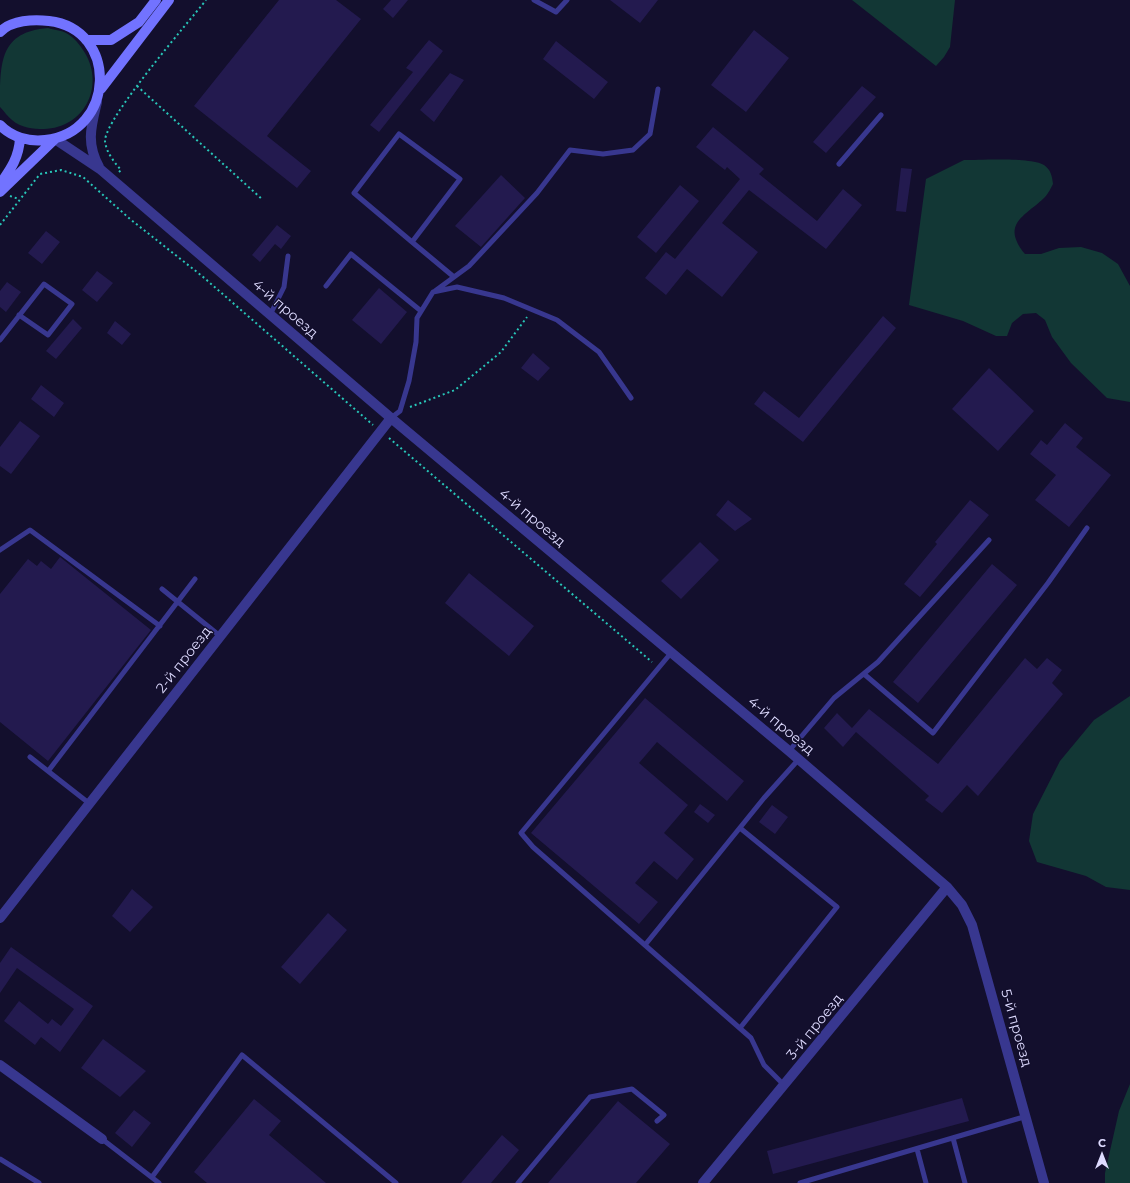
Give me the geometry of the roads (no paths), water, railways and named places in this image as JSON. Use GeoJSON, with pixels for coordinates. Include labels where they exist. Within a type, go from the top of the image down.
{"type":"FeatureCollection","features":[{"type":"Feature","properties":{"kind":"main road"},"geometry":{"type":"LineString","coordinates":[[86,40],[111,40],[139,22],[156,0]]}},
{"type":"Feature","properties":{"kind":"main road"},"geometry":{"type":"LineString","coordinates":[[100,89],[169,0]]}},
{"type":"Feature","properties":{"kind":"main road"},"geometry":{"type":"LineString","coordinates":[[0,23],[38,20],[56,22],[72,29],[86,40],[95,55],[100,72],[100,89],[97,102],[87,119],[73,132],[56,139],[37,141],[20,138],[0,125]]}},
{"type":"Feature","properties":{"kind":"main road"},"geometry":{"type":"LineString","coordinates":[[0,32],[20,22]]}},
{"type":"Feature","properties":{"kind":"main road"},"geometry":{"type":"LineString","coordinates":[[0,184],[14,164],[19,148],[20,138]]}},
{"type":"Feature","properties":{"kind":"main road"},"geometry":{"type":"LineString","coordinates":[[0,192],[56,139]]}},
{"type":"Feature","properties":{"kind":"street","name":"4-й проезд"},"geometry":{"type":"LineString","coordinates":[[97,102],[90,130],[91,146],[100,169]]}},
{"type":"Feature","properties":{"kind":"street","name":"4-й проезд"},"geometry":{"type":"LineString","coordinates":[[56,139],[100,169],[391,418],[789,751],[947,887]]}},
{"type":"Feature","properties":{"kind":"street","name":"2-й проезд"},"geometry":{"type":"LineString","coordinates":[[0,918],[391,418]]}},
{"type":"Feature","properties":{"kind":"street","name":"3-й проезд"},"geometry":{"type":"LineString","coordinates":[[703,1183],[947,887]]}},
{"type":"Feature","properties":{"kind":"street","name":"5-й проезд"},"geometry":{"type":"LineString","coordinates":[[947,887],[962,905],[972,925],[1027,1116],[1044,1183]]}},
{"type":"Feature","properties":{"kind":"street"},"geometry":{"type":"LineString","coordinates":[[0,1065],[102,1139]]}},
{"type":"Feature","properties":{"kind":"lane"},"geometry":{"type":"LineString","coordinates":[[534,0],[556,12],[567,0]]}},
{"type":"Feature","properties":{"kind":"lane"},"geometry":{"type":"LineString","coordinates":[[391,418],[400,411],[409,382],[416,342],[416,318],[433,292],[469,266],[538,193],[570,150],[604,154],[633,150],[650,134],[658,89]]}},
{"type":"Feature","properties":{"kind":"lane"},"geometry":{"type":"LineString","coordinates":[[839,164],[881,115]]}},
{"type":"Feature","properties":{"kind":"lane"},"geometry":{"type":"LineString","coordinates":[[412,242],[460,179],[399,134],[354,193],[412,242],[454,277]]}},
{"type":"Feature","properties":{"kind":"lane"},"geometry":{"type":"LineString","coordinates":[[326,286],[351,254],[421,311]]}},
{"type":"Feature","properties":{"kind":"lane"},"geometry":{"type":"LineString","coordinates":[[270,315],[284,287],[288,256]]}},
{"type":"Feature","properties":{"kind":"lane"},"geometry":{"type":"LineString","coordinates":[[0,340],[19,315],[44,284],[72,304],[48,335],[19,315]]}},
{"type":"Feature","properties":{"kind":"lane"},"geometry":{"type":"LineString","coordinates":[[433,292],[456,287],[504,298],[557,320],[599,352],[631,398]]}},
{"type":"Feature","properties":{"kind":"lane"},"geometry":{"type":"LineString","coordinates":[[864,674],[933,733],[1048,583],[1087,528]]}},
{"type":"Feature","properties":{"kind":"lane"},"geometry":{"type":"LineString","coordinates":[[0,550],[30,530],[160,626]]}},
{"type":"Feature","properties":{"kind":"lane"},"geometry":{"type":"LineString","coordinates":[[789,751],[834,698],[878,662],[989,540]]}},
{"type":"Feature","properties":{"kind":"lane"},"geometry":{"type":"LineString","coordinates":[[49,770],[195,580]]}},
{"type":"Feature","properties":{"kind":"lane"},"geometry":{"type":"LineString","coordinates":[[162,590],[220,636]]}},
{"type":"Feature","properties":{"kind":"lane"},"geometry":{"type":"LineString","coordinates":[[671,653],[521,834],[533,847],[751,1038],[764,1065],[785,1085]]}},
{"type":"Feature","properties":{"kind":"lane"},"geometry":{"type":"LineString","coordinates":[[30,757],[49,770],[90,804]]}},
{"type":"Feature","properties":{"kind":"lane"},"geometry":{"type":"LineString","coordinates":[[645,945],[764,798],[799,760]]}},
{"type":"Feature","properties":{"kind":"lane"},"geometry":{"type":"LineString","coordinates":[[740,828],[837,907],[740,1028]]}},
{"type":"Feature","properties":{"kind":"lane"},"geometry":{"type":"LineString","coordinates":[[152,1177],[242,1055],[396,1183]]}},
{"type":"Feature","properties":{"kind":"lane"},"geometry":{"type":"LineString","coordinates":[[518,1183],[590,1097],[632,1089],[664,1115],[657,1121]]}},
{"type":"Feature","properties":{"kind":"lane"},"geometry":{"type":"LineString","coordinates":[[800,1183],[814,1181],[1027,1116]]}},
{"type":"Feature","properties":{"kind":"lane"},"geometry":{"type":"LineString","coordinates":[[953,1138],[965,1183]]}},
{"type":"Feature","properties":{"kind":"lane"},"geometry":{"type":"LineString","coordinates":[[102,1139],[159,1183]]}},
{"type":"Feature","properties":{"kind":"lane"},"geometry":{"type":"LineString","coordinates":[[917,1149],[926,1183]]}},
{"type":"Feature","properties":{"kind":"lane"},"geometry":{"type":"LineString","coordinates":[[0,1159],[39,1183]]}}]}
